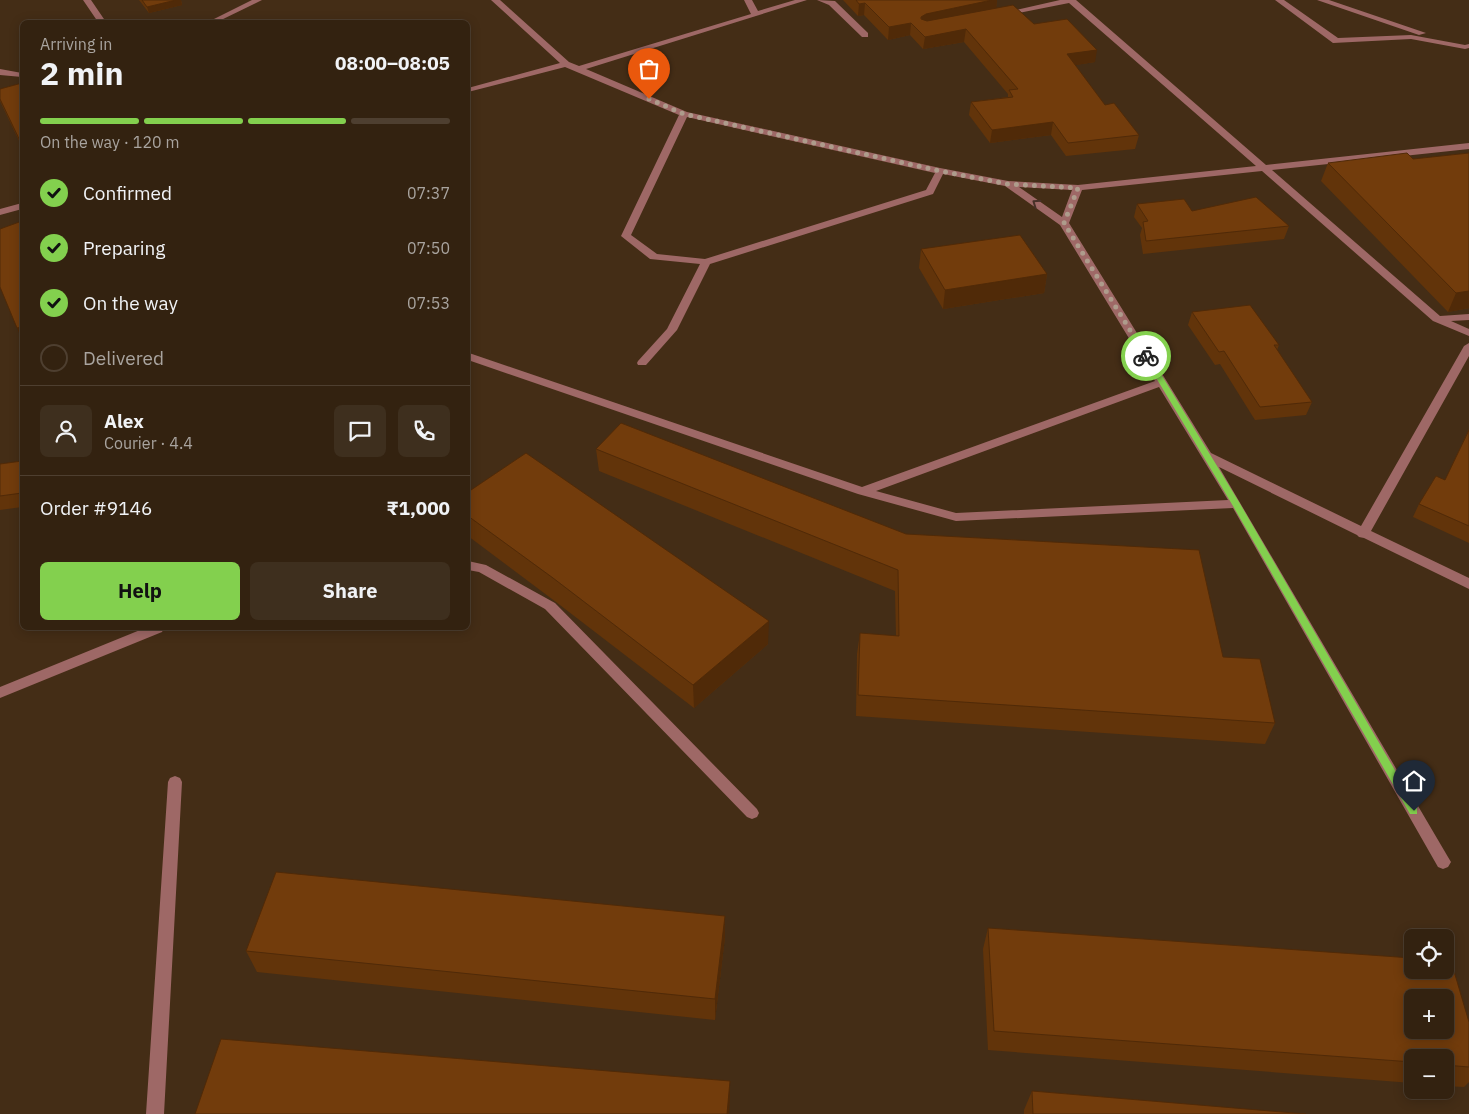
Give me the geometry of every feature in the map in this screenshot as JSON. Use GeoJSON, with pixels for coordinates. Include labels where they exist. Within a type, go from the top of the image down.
{"type":"FeatureCollection","features":[{"type":"Feature","properties":{"kind":"street"},"geometry":{"type":"LineString","coordinates":[[87,0],[101,20]]}},
{"type":"Feature","properties":{"kind":"street"},"geometry":{"type":"LineString","coordinates":[[216,20],[258,0]]}},
{"type":"Feature","properties":{"kind":"street"},"geometry":{"type":"LineString","coordinates":[[495,0],[566,64],[684,114],[940,171],[1008,184],[1078,188],[1469,146]]}},
{"type":"Feature","properties":{"kind":"street"},"geometry":{"type":"LineString","coordinates":[[748,0],[755,14]]}},
{"type":"Feature","properties":{"kind":"street"},"geometry":{"type":"LineString","coordinates":[[579,69],[803,0]]}},
{"type":"Feature","properties":{"kind":"street"},"geometry":{"type":"LineString","coordinates":[[821,0],[832,3],[865,35]]}},
{"type":"Feature","properties":{"kind":"street"},"geometry":{"type":"LineString","coordinates":[[993,16],[1071,0],[1437,319],[1469,333]]}},
{"type":"Feature","properties":{"kind":"street"},"geometry":{"type":"LineString","coordinates":[[1279,0],[1336,41],[1411,37],[1468,48]]}},
{"type":"Feature","properties":{"kind":"street"},"geometry":{"type":"LineString","coordinates":[[1321,0],[1468,48]]}},
{"type":"Feature","properties":{"kind":"street"},"geometry":{"type":"LineString","coordinates":[[470,89],[566,64]]}},
{"type":"Feature","properties":{"kind":"street"},"geometry":{"type":"LineString","coordinates":[[0,72],[20,75]]}},
{"type":"Feature","properties":{"kind":"street"},"geometry":{"type":"LineString","coordinates":[[684,114],[626,236],[654,258],[706,262],[930,192],[940,171]]}},
{"type":"Feature","properties":{"kind":"street"},"geometry":{"type":"LineString","coordinates":[[1008,184],[1064,223],[1236,504],[1443,862]]}},
{"type":"Feature","properties":{"kind":"street"},"geometry":{"type":"LineString","coordinates":[[1064,223],[1078,188]]}},
{"type":"Feature","properties":{"kind":"street"},"geometry":{"type":"LineString","coordinates":[[0,212],[20,207]]}},
{"type":"Feature","properties":{"kind":"street"},"geometry":{"type":"LineString","coordinates":[[642,363],[672,330],[706,262]]}},
{"type":"Feature","properties":{"kind":"street"},"geometry":{"type":"LineString","coordinates":[[1437,319],[1469,316]]}},
{"type":"Feature","properties":{"kind":"street"},"geometry":{"type":"LineString","coordinates":[[1363,534],[1469,346]]}},
{"type":"Feature","properties":{"kind":"street"},"geometry":{"type":"LineString","coordinates":[[470,357],[862,491],[956,517],[1236,504]]}},
{"type":"Feature","properties":{"kind":"street"},"geometry":{"type":"LineString","coordinates":[[862,491],[1162,382]]}},
{"type":"Feature","properties":{"kind":"street"},"geometry":{"type":"LineString","coordinates":[[1207,456],[1363,534],[1469,584]]}},
{"type":"Feature","properties":{"kind":"street"},"geometry":{"type":"LineString","coordinates":[[470,566],[482,568],[550,606],[752,813]]}},
{"type":"Feature","properties":{"kind":"street"},"geometry":{"type":"LineString","coordinates":[[0,693],[152,630]]}},
{"type":"Feature","properties":{"kind":"street"},"geometry":{"type":"LineString","coordinates":[[155,1114],[174,782]]}},
{"type":"Feature","properties":{"kind":"building"},"geometry":{"type":"Polygon","coordinates":[[[142,0],[176,0],[147,7],[142,0]]]}},
{"type":"Feature","properties":{"kind":"building"},"geometry":{"type":"Polygon","coordinates":[[[856,0],[992,0],[926,14],[921,17],[921,19],[927,21],[1013,5],[1034,24],[1067,19],[1097,50],[1067,54],[1105,105],[1114,103],[1139,135],[1068,143],[1053,122],[992,130],[971,102],[1013,97],[1009,90],[1018,89],[966,29],[925,37],[911,23],[889,27],[865,3],[859,4],[856,0]]]}},
{"type":"Feature","properties":{"kind":"building"},"geometry":{"type":"Polygon","coordinates":[[[20,84],[20,141],[0,99],[0,89],[20,84]]]}},
{"type":"Feature","properties":{"kind":"building"},"geometry":{"type":"Polygon","coordinates":[[[1407,153],[1413,159],[1469,153],[1469,291],[1456,293],[1328,163],[1407,153]]]}},
{"type":"Feature","properties":{"kind":"building"},"geometry":{"type":"Polygon","coordinates":[[[1256,197],[1289,226],[1146,241],[1143,222],[1148,221],[1137,204],[1184,199],[1192,211],[1256,197]]]}},
{"type":"Feature","properties":{"kind":"building"},"geometry":{"type":"Polygon","coordinates":[[[20,222],[20,327],[17,328],[0,287],[0,229],[20,222]]]}},
{"type":"Feature","properties":{"kind":"building"},"geometry":{"type":"Polygon","coordinates":[[[1020,235],[1047,274],[945,290],[921,249],[1020,235]]]}},
{"type":"Feature","properties":{"kind":"building"},"geometry":{"type":"Polygon","coordinates":[[[1250,305],[1279,345],[1274,345],[1312,402],[1260,407],[1224,351],[1219,352],[1192,312],[1250,305]]]}},
{"type":"Feature","properties":{"kind":"building"},"geometry":{"type":"Polygon","coordinates":[[[621,423],[906,534],[1199,550],[1223,657],[1260,659],[1275,723],[858,695],[860,633],[899,636],[898,570],[596,449],[621,423]]]}},
{"type":"Feature","properties":{"kind":"building"},"geometry":{"type":"Polygon","coordinates":[[[1469,430],[1469,526],[1419,504],[1436,476],[1445,480],[1469,430]]]}},
{"type":"Feature","properties":{"kind":"building"},"geometry":{"type":"Polygon","coordinates":[[[526,453],[769,621],[693,685],[470,517],[470,491],[526,453]]]}},
{"type":"Feature","properties":{"kind":"building"},"geometry":{"type":"Polygon","coordinates":[[[20,461],[20,493],[0,496],[0,464],[20,461]]]}},
{"type":"Feature","properties":{"kind":"building"},"geometry":{"type":"Polygon","coordinates":[[[276,872],[725,916],[715,999],[246,951],[276,872]]]}},
{"type":"Feature","properties":{"kind":"building"},"geometry":{"type":"Polygon","coordinates":[[[988,928],[1404,957],[1404,979],[1454,979],[1454,971],[1469,1022],[1469,1067],[1454,1066],[1454,1049],[1404,1049],[1404,1061],[994,1031],[988,928]]]}},
{"type":"Feature","properties":{"kind":"building"},"geometry":{"type":"Polygon","coordinates":[[[221,1039],[730,1081],[727,1114],[195,1114],[221,1039]]]}},
{"type":"Feature","properties":{"kind":"building"},"geometry":{"type":"Polygon","coordinates":[[[1032,1091],[1306,1114],[1033,1114],[1032,1091]]]}},
{"type":"Feature","properties":{"kind":"way so far"},"geometry":{"type":"LineString","coordinates":[[649,99],[684,114],[940,171],[1008,184],[1078,188],[1064,223],[1146,356]]}},
{"type":"Feature","properties":{"kind":"route"},"geometry":{"type":"LineString","coordinates":[[1146,356],[1236,504],[1414,811]]}}]}
